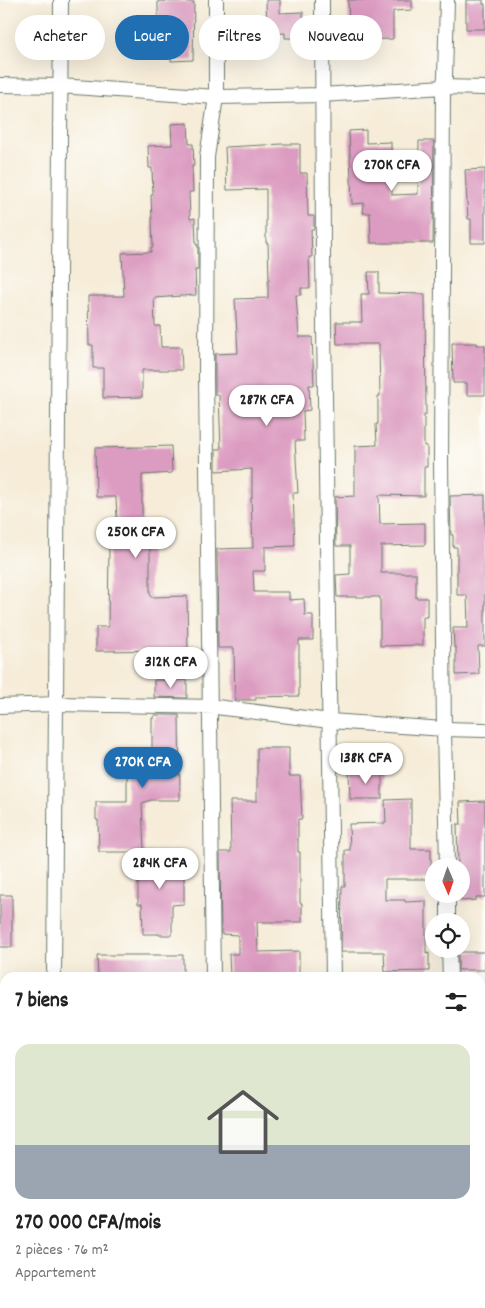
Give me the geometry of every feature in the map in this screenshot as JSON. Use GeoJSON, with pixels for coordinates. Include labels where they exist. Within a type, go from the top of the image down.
{"type":"FeatureCollection","features":[{"type":"Feature","properties":{"kind":"street"},"geometry":{"type":"LineString","coordinates":[[54,972],[61,0]]}},
{"type":"Feature","properties":{"kind":"street"},"geometry":{"type":"LineString","coordinates":[[213,972],[206,378],[207,157],[216,97],[216,0]]}},
{"type":"Feature","properties":{"kind":"street"},"geometry":{"type":"LineString","coordinates":[[322,0],[333,972]]}},
{"type":"Feature","properties":{"kind":"street"},"geometry":{"type":"LineString","coordinates":[[447,0],[443,87],[441,471],[447,858]]}},
{"type":"Feature","properties":{"kind":"street"},"geometry":{"type":"LineString","coordinates":[[0,85],[60,86],[216,97],[322,95],[443,87],[485,88]]}},
{"type":"Feature","properties":{"kind":"street"},"geometry":{"type":"LineString","coordinates":[[0,706],[56,704],[211,707],[330,721],[485,730]]}},
{"type":"Feature","properties":{"kind":"street"},"geometry":{"type":"LineString","coordinates":[[449,958],[450,972]]}},
{"type":"Feature","properties":{"kind":"building"},"geometry":{"type":"Polygon","coordinates":[[[266,0],[280,0],[280,13],[303,12],[303,15],[290,15],[290,38],[285,38],[285,33],[280,33],[280,15],[266,15],[266,0]]]}},
{"type":"Feature","properties":{"kind":"building"},"geometry":{"type":"Polygon","coordinates":[[[348,0],[412,0],[412,10],[393,11],[393,39],[382,39],[382,15],[349,15],[348,0]]]}},
{"type":"Feature","properties":{"kind":"building"},"geometry":{"type":"Polygon","coordinates":[[[466,0],[483,0],[483,4],[485,4],[485,29],[466,29],[466,0]]]}},
{"type":"Feature","properties":{"kind":"building"},"geometry":{"type":"Polygon","coordinates":[[[158,1],[194,2],[193,60],[171,61],[189,60],[189,15],[158,15],[158,1]]]}},
{"type":"Feature","properties":{"kind":"building"},"geometry":{"type":"Polygon","coordinates":[[[188,123],[189,144],[193,144],[194,166],[192,166],[193,192],[189,192],[190,219],[195,218],[196,245],[198,245],[198,270],[195,270],[196,295],[154,298],[155,326],[160,326],[161,347],[181,347],[182,370],[142,370],[142,397],[103,398],[103,368],[93,368],[93,345],[89,345],[88,296],[124,296],[122,253],[151,252],[151,247],[153,247],[151,195],[153,195],[152,168],[149,168],[148,146],[172,145],[171,124],[188,123]]]}},
{"type":"Feature","properties":{"kind":"building"},"geometry":{"type":"Polygon","coordinates":[[[366,130],[366,143],[391,142],[392,195],[418,194],[419,141],[434,141],[433,243],[371,243],[370,213],[363,213],[364,203],[352,204],[349,131],[366,130]]]}},
{"type":"Feature","properties":{"kind":"building"},"geometry":{"type":"Polygon","coordinates":[[[300,144],[300,173],[307,173],[308,216],[314,216],[314,229],[311,229],[312,257],[309,257],[310,288],[301,288],[301,295],[296,295],[299,337],[312,337],[314,385],[309,385],[310,410],[303,411],[304,441],[295,441],[298,493],[293,493],[295,546],[265,547],[265,571],[253,571],[254,592],[289,592],[289,600],[304,599],[305,615],[313,615],[313,640],[299,640],[299,696],[256,697],[256,700],[235,700],[234,648],[218,648],[217,549],[253,548],[252,469],[216,471],[216,449],[221,449],[219,395],[215,395],[215,354],[238,353],[235,299],[268,298],[269,280],[268,243],[266,243],[266,189],[227,190],[225,147],[300,144]]]}},
{"type":"Feature","properties":{"kind":"building"},"geometry":{"type":"Polygon","coordinates":[[[485,169],[485,243],[471,243],[471,219],[468,219],[465,170],[485,169]]]}},
{"type":"Feature","properties":{"kind":"building"},"geometry":{"type":"Polygon","coordinates":[[[368,272],[379,272],[379,293],[425,294],[426,415],[424,415],[424,446],[427,446],[427,467],[424,467],[424,496],[379,495],[380,524],[425,523],[425,545],[381,546],[381,573],[416,573],[416,598],[427,598],[427,617],[423,617],[423,645],[380,646],[380,597],[337,597],[336,575],[350,574],[350,546],[336,546],[335,497],[355,496],[355,446],[377,445],[376,424],[378,424],[378,396],[380,396],[379,344],[337,344],[336,322],[362,322],[361,294],[369,294],[368,272]]]}},
{"type":"Feature","properties":{"kind":"building"},"geometry":{"type":"Polygon","coordinates":[[[452,343],[477,343],[477,345],[485,345],[485,395],[467,395],[467,383],[453,383],[452,343]]]}},
{"type":"Feature","properties":{"kind":"building"},"geometry":{"type":"Polygon","coordinates":[[[171,446],[172,473],[142,475],[140,545],[150,545],[151,597],[187,596],[188,650],[96,651],[96,627],[108,627],[109,546],[120,546],[120,519],[117,519],[116,497],[96,497],[95,448],[171,446]]]}},
{"type":"Feature","properties":{"kind":"building"},"geometry":{"type":"Polygon","coordinates":[[[485,495],[485,646],[478,646],[479,674],[456,675],[456,647],[454,647],[453,628],[468,628],[467,595],[457,595],[457,547],[453,547],[453,535],[451,535],[450,496],[485,495]]]}},
{"type":"Feature","properties":{"kind":"building"},"geometry":{"type":"Polygon","coordinates":[[[154,680],[187,680],[187,698],[154,697],[154,680]]]}},
{"type":"Feature","properties":{"kind":"building"},"geometry":{"type":"Polygon","coordinates":[[[154,715],[179,715],[180,800],[151,800],[142,803],[144,852],[99,852],[96,802],[127,802],[127,756],[152,756],[152,718],[154,718],[154,715]]]}},
{"type":"Feature","properties":{"kind":"building"},"geometry":{"type":"Polygon","coordinates":[[[257,748],[289,748],[289,776],[300,776],[302,819],[298,819],[298,852],[300,852],[302,922],[257,922],[258,952],[299,951],[299,972],[230,972],[229,954],[238,954],[238,935],[221,934],[220,852],[231,852],[230,801],[257,801],[257,748]]]}},
{"type":"Feature","properties":{"kind":"building"},"geometry":{"type":"Polygon","coordinates":[[[349,771],[382,771],[382,799],[350,799],[349,771]]]}},
{"type":"Feature","properties":{"kind":"building"},"geometry":{"type":"Polygon","coordinates":[[[411,799],[411,849],[431,849],[431,858],[425,858],[425,879],[385,879],[385,900],[425,901],[426,903],[425,958],[429,958],[429,971],[385,972],[384,952],[341,952],[342,886],[345,886],[345,850],[350,850],[349,824],[386,823],[385,800],[411,799]]]}},
{"type":"Feature","properties":{"kind":"building"},"geometry":{"type":"Polygon","coordinates":[[[485,801],[485,897],[476,897],[476,900],[470,900],[470,858],[458,858],[457,824],[461,824],[460,802],[485,801]]]}},
{"type":"Feature","properties":{"kind":"building"},"geometry":{"type":"Polygon","coordinates":[[[184,852],[184,904],[172,905],[172,935],[143,934],[142,904],[138,904],[138,853],[184,852]]]}},
{"type":"Feature","properties":{"kind":"building"},"geometry":{"type":"Polygon","coordinates":[[[0,895],[12,895],[12,947],[0,947],[0,895]]]}},
{"type":"Feature","properties":{"kind":"building"},"geometry":{"type":"Polygon","coordinates":[[[470,952],[485,952],[485,970],[458,970],[458,958],[470,958],[470,952]]]}},
{"type":"Feature","properties":{"kind":"building"},"geometry":{"type":"Polygon","coordinates":[[[97,955],[183,955],[183,972],[98,972],[97,955]]]}}]}
